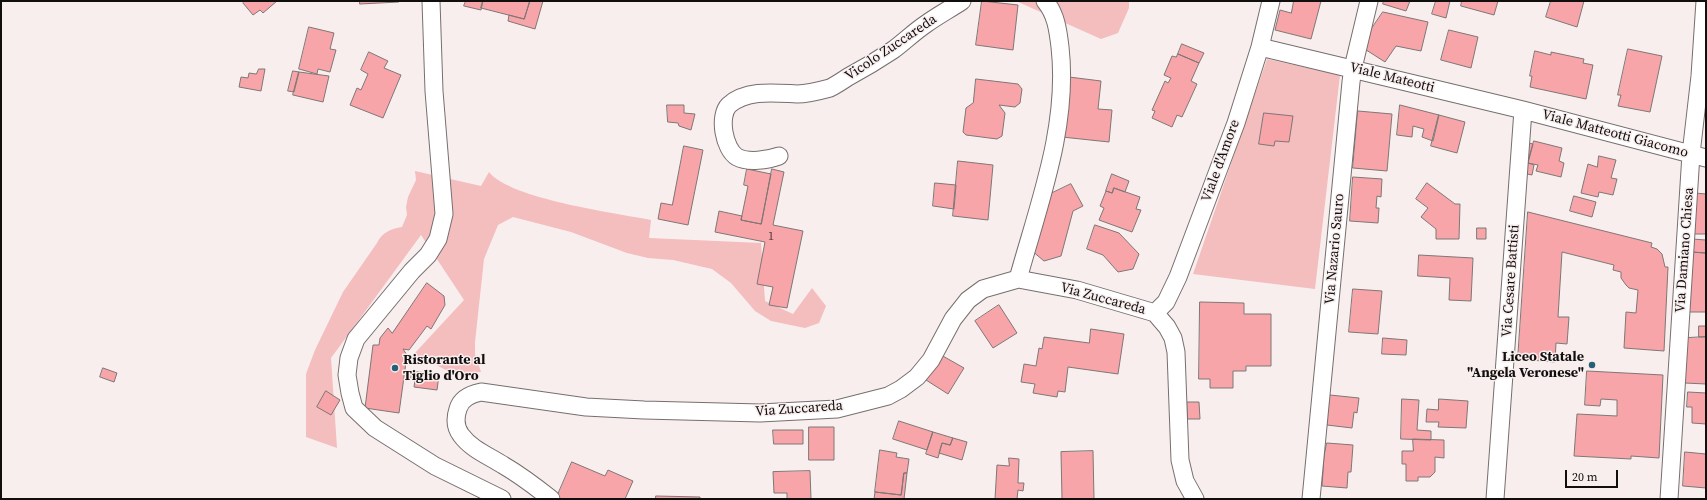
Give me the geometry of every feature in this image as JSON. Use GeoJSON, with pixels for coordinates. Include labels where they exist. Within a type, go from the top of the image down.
{"type":"FeatureCollection","features":[{"type":"Feature","properties":{"kind":"street"},"geometry":{"type":"LineString","coordinates":[[431,1],[434,91],[444,214],[438,239],[428,255],[407,277],[356,339],[349,358],[347,375],[354,408],[375,428],[435,466],[502,499]]}},
{"type":"Feature","properties":{"kind":"street","name":"Vicolo Zuccareda"},"geometry":{"type":"LineString","coordinates":[[778,156],[768,160],[752,160],[737,157],[728,147],[723,126],[724,113],[730,104],[757,94],[777,92],[797,94],[811,93],[831,87],[893,50],[926,24],[962,1]]}},
{"type":"Feature","properties":{"kind":"street"},"geometry":{"type":"LineString","coordinates":[[1018,279],[1053,152],[1059,116],[1062,68],[1057,22],[1045,1]]}},
{"type":"Feature","properties":{"kind":"street","name":"Viale d'Amore"},"geometry":{"type":"LineString","coordinates":[[1155,313],[1166,302],[1178,277],[1236,123],[1260,47],[1270,1]]}},
{"type":"Feature","properties":{"kind":"street","name":"Via Nazario Sauro"},"geometry":{"type":"LineString","coordinates":[[1311,499],[1353,68],[1369,1]]}},
{"type":"Feature","properties":{"kind":"street","name":"Via Damiano Chiesa"},"geometry":{"type":"LineString","coordinates":[[1669,499],[1699,156],[1700,76],[1705,1]]}},
{"type":"Feature","properties":{"kind":"street","name":"Viale Mateotti"},"geometry":{"type":"LineString","coordinates":[[1260,47],[1353,68],[1523,110]]}},
{"type":"Feature","properties":{"kind":"street","name":"Viale Matteotti Giacomo"},"geometry":{"type":"LineString","coordinates":[[1523,110],[1699,156]]}},
{"type":"Feature","properties":{"kind":"street","name":"Via Cesare Battisti"},"geometry":{"type":"LineString","coordinates":[[1495,499],[1523,110]]}},
{"type":"Feature","properties":{"kind":"street","name":"Via Zuccareda"},"geometry":{"type":"LineString","coordinates":[[551,499],[504,465],[466,442],[456,426],[455,418],[458,407],[464,399],[472,393],[481,392],[586,407],[644,410],[760,413],[837,409],[888,396],[901,389],[916,377],[931,360],[953,319],[968,300],[983,289],[1018,279],[1077,290],[1155,313],[1167,327],[1173,338],[1176,352],[1180,460],[1185,481],[1194,499]]}},
{"type":"Feature","properties":{"kind":"shaded area"},"geometry":{"type":"Polygon","coordinates":[[[1016,1],[1129,1],[1129,8],[1118,33],[1101,39],[1016,1]]]}},
{"type":"Feature","properties":{"kind":"shaded area"},"geometry":{"type":"Polygon","coordinates":[[[1267,59],[1340,75],[1315,289],[1193,274],[1267,59]]]}},
{"type":"Feature","properties":{"kind":"shaded area"},"geometry":{"type":"Polygon","coordinates":[[[415,171],[481,186],[489,172],[501,182],[518,190],[540,197],[564,204],[651,220],[649,238],[761,243],[765,301],[793,314],[812,288],[826,306],[819,323],[805,328],[771,321],[755,311],[731,283],[712,269],[673,260],[648,258],[627,253],[571,232],[513,217],[498,225],[484,259],[475,342],[475,354],[481,372],[454,374],[414,354],[464,300],[421,235],[331,358],[337,448],[306,437],[306,374],[315,350],[343,292],[381,236],[391,230],[402,227],[407,215],[406,207],[408,197],[416,180],[415,171]]]}},
{"type":"Feature","properties":{"kind":"building"},"geometry":{"type":"Polygon","coordinates":[[[245,1],[277,1],[263,13],[260,10],[253,15],[243,3],[245,1]]]}},
{"type":"Feature","properties":{"kind":"building"},"geometry":{"type":"Polygon","coordinates":[[[360,1],[399,1],[399,2],[360,4],[360,1]]]}},
{"type":"Feature","properties":{"kind":"building"},"geometry":{"type":"Polygon","coordinates":[[[466,1],[483,1],[481,10],[464,6],[466,1]]]}},
{"type":"Feature","properties":{"kind":"building"},"geometry":{"type":"Polygon","coordinates":[[[483,1],[530,1],[524,19],[481,8],[483,1]]]}},
{"type":"Feature","properties":{"kind":"building"},"geometry":{"type":"Polygon","coordinates":[[[530,1],[543,1],[535,29],[508,21],[509,15],[524,19],[530,1]]]}},
{"type":"Feature","properties":{"kind":"building"},"geometry":{"type":"Polygon","coordinates":[[[982,1],[1018,5],[1013,50],[976,45],[982,1]]]}},
{"type":"Feature","properties":{"kind":"building"},"geometry":{"type":"Polygon","coordinates":[[[1294,1],[1321,1],[1311,39],[1275,30],[1280,10],[1291,13],[1294,1]]]}},
{"type":"Feature","properties":{"kind":"building"},"geometry":{"type":"Polygon","coordinates":[[[1384,1],[1410,1],[1406,11],[1383,4],[1384,1]]]}},
{"type":"Feature","properties":{"kind":"building"},"geometry":{"type":"Polygon","coordinates":[[[1436,1],[1450,1],[1446,18],[1432,14],[1436,1]]]}},
{"type":"Feature","properties":{"kind":"building"},"geometry":{"type":"Polygon","coordinates":[[[1462,1],[1498,1],[1494,15],[1461,6],[1462,1]]]}},
{"type":"Feature","properties":{"kind":"building"},"geometry":{"type":"Polygon","coordinates":[[[1551,1],[1584,1],[1577,27],[1546,17],[1551,1]]]}},
{"type":"Feature","properties":{"kind":"building"},"geometry":{"type":"Polygon","coordinates":[[[1383,12],[1428,22],[1421,51],[1396,46],[1385,62],[1360,46],[1383,12]]]}},
{"type":"Feature","properties":{"kind":"building"},"geometry":{"type":"Polygon","coordinates":[[[309,27],[334,33],[330,49],[336,50],[330,72],[318,69],[317,74],[299,69],[309,27]]]}},
{"type":"Feature","properties":{"kind":"building"},"geometry":{"type":"Polygon","coordinates":[[[1449,30],[1478,37],[1471,68],[1441,60],[1449,30]]]}},
{"type":"Feature","properties":{"kind":"building"},"geometry":{"type":"Polygon","coordinates":[[[1182,44],[1204,53],[1199,63],[1178,54],[1182,44]]]}},
{"type":"Feature","properties":{"kind":"building"},"geometry":{"type":"Polygon","coordinates":[[[1628,49],[1662,56],[1650,112],[1618,106],[1621,95],[1618,95],[1628,49]]]}},
{"type":"Feature","properties":{"kind":"building"},"geometry":{"type":"Polygon","coordinates":[[[1535,51],[1551,55],[1551,52],[1584,59],[1583,63],[1593,65],[1586,99],[1530,87],[1532,76],[1530,76],[1535,51]]]}},
{"type":"Feature","properties":{"kind":"building"},"geometry":{"type":"Polygon","coordinates":[[[369,52],[388,61],[384,68],[401,75],[383,118],[350,105],[357,88],[361,90],[368,74],[361,70],[369,52]]]}},
{"type":"Feature","properties":{"kind":"building"},"geometry":{"type":"Polygon","coordinates":[[[1178,54],[1199,63],[1191,81],[1197,84],[1182,117],[1177,115],[1172,127],[1152,118],[1155,111],[1152,110],[1165,81],[1168,83],[1171,78],[1164,75],[1172,56],[1176,57],[1178,54]]]}},
{"type":"Feature","properties":{"kind":"building"},"geometry":{"type":"Polygon","coordinates":[[[259,69],[265,69],[261,91],[239,87],[241,77],[248,78],[249,73],[256,74],[259,69]]]}},
{"type":"Feature","properties":{"kind":"building"},"geometry":{"type":"Polygon","coordinates":[[[293,71],[299,72],[294,92],[288,91],[293,71]]]}},
{"type":"Feature","properties":{"kind":"building"},"geometry":{"type":"Polygon","coordinates":[[[299,72],[329,76],[323,102],[293,95],[299,72]]]}},
{"type":"Feature","properties":{"kind":"building"},"geometry":{"type":"Polygon","coordinates":[[[1069,77],[1101,81],[1098,109],[1112,110],[1109,142],[1062,137],[1069,77]]]}},
{"type":"Feature","properties":{"kind":"building"},"geometry":{"type":"Polygon","coordinates":[[[976,79],[1018,84],[1022,89],[1020,103],[1015,107],[999,105],[1005,113],[1002,136],[997,139],[966,135],[963,132],[966,108],[973,103],[976,79]]]}},
{"type":"Feature","properties":{"kind":"building"},"geometry":{"type":"Polygon","coordinates":[[[667,105],[684,105],[684,113],[695,114],[691,130],[679,126],[678,123],[668,122],[667,105]]]}},
{"type":"Feature","properties":{"kind":"building"},"geometry":{"type":"Polygon","coordinates":[[[1400,105],[1439,115],[1433,141],[1422,137],[1424,129],[1413,126],[1412,137],[1397,135],[1400,105]]]}},
{"type":"Feature","properties":{"kind":"building"},"geometry":{"type":"Polygon","coordinates":[[[1358,111],[1392,114],[1387,171],[1353,168],[1358,111]]]}},
{"type":"Feature","properties":{"kind":"building"},"geometry":{"type":"Polygon","coordinates":[[[1264,113],[1293,116],[1289,142],[1275,141],[1274,146],[1259,144],[1264,113]]]}},
{"type":"Feature","properties":{"kind":"building"},"geometry":{"type":"Polygon","coordinates":[[[1439,115],[1465,122],[1457,153],[1431,146],[1439,115]]]}},
{"type":"Feature","properties":{"kind":"building"},"geometry":{"type":"Polygon","coordinates":[[[1534,141],[1562,148],[1559,161],[1564,163],[1561,177],[1536,171],[1538,165],[1528,163],[1534,141]]]}},
{"type":"Feature","properties":{"kind":"building"},"geometry":{"type":"Polygon","coordinates":[[[1524,142],[1533,144],[1528,163],[1534,165],[1532,175],[1522,173],[1524,142]]]}},
{"type":"Feature","properties":{"kind":"building"},"geometry":{"type":"Polygon","coordinates":[[[684,146],[703,150],[688,225],[658,219],[661,203],[672,205],[684,146]]]}},
{"type":"Feature","properties":{"kind":"building"},"geometry":{"type":"Polygon","coordinates":[[[1599,156],[1616,160],[1611,178],[1617,179],[1613,195],[1599,192],[1598,197],[1581,193],[1588,164],[1597,167],[1599,156]]]}},
{"type":"Feature","properties":{"kind":"building"},"geometry":{"type":"Polygon","coordinates":[[[958,161],[993,165],[988,220],[953,216],[958,161]]]}},
{"type":"Feature","properties":{"kind":"building"},"geometry":{"type":"Polygon","coordinates":[[[747,169],[771,174],[761,224],[741,220],[748,186],[744,185],[747,169]]]}},
{"type":"Feature","properties":{"kind":"building"},"geometry":{"type":"Polygon","coordinates":[[[772,169],[784,172],[773,225],[803,231],[787,308],[769,305],[773,287],[757,284],[765,242],[715,232],[719,211],[742,216],[741,220],[761,224],[772,169]]]}},
{"type":"Feature","properties":{"kind":"building"},"geometry":{"type":"Polygon","coordinates":[[[1112,174],[1129,181],[1125,192],[1114,188],[1112,193],[1106,191],[1112,174]]]}},
{"type":"Feature","properties":{"kind":"building"},"geometry":{"type":"Polygon","coordinates":[[[1353,177],[1382,179],[1381,197],[1377,196],[1376,208],[1379,208],[1378,223],[1350,221],[1353,177]]]}},
{"type":"Feature","properties":{"kind":"building"},"geometry":{"type":"Polygon","coordinates":[[[935,183],[956,185],[954,209],[933,206],[935,183]]]}},
{"type":"Feature","properties":{"kind":"building"},"geometry":{"type":"Polygon","coordinates":[[[1427,183],[1455,204],[1460,204],[1459,239],[1436,239],[1436,229],[1421,217],[1428,208],[1416,199],[1427,183]]]}},
{"type":"Feature","properties":{"kind":"building"},"geometry":{"type":"Polygon","coordinates":[[[1071,184],[1083,206],[1073,211],[1061,256],[1044,261],[1031,250],[1044,197],[1071,184]]]}},
{"type":"Feature","properties":{"kind":"building"},"geometry":{"type":"Polygon","coordinates":[[[1114,188],[1140,197],[1136,209],[1141,210],[1132,232],[1099,220],[1104,208],[1100,206],[1106,191],[1112,193],[1114,188]]]}},
{"type":"Feature","properties":{"kind":"building"},"geometry":{"type":"Polygon","coordinates":[[[1695,193],[1706,194],[1706,234],[1693,234],[1695,193]]]}},
{"type":"Feature","properties":{"kind":"building"},"geometry":{"type":"Polygon","coordinates":[[[1574,196],[1596,202],[1592,217],[1570,211],[1574,196]]]}},
{"type":"Feature","properties":{"kind":"building"},"geometry":{"type":"Polygon","coordinates":[[[1528,212],[1652,243],[1651,247],[1657,249],[1662,254],[1665,267],[1668,267],[1664,351],[1624,348],[1626,312],[1636,313],[1638,290],[1629,288],[1626,285],[1621,278],[1621,272],[1613,270],[1614,265],[1562,252],[1558,317],[1569,317],[1567,344],[1556,343],[1555,362],[1518,359],[1528,212]]]}},
{"type":"Feature","properties":{"kind":"building"},"geometry":{"type":"Polygon","coordinates":[[[1095,225],[1119,233],[1139,254],[1133,269],[1118,272],[1103,255],[1087,249],[1095,225]]]}},
{"type":"Feature","properties":{"kind":"building"},"geometry":{"type":"Polygon","coordinates":[[[1477,228],[1486,228],[1486,239],[1477,239],[1477,228]]]}},
{"type":"Feature","properties":{"kind":"building"},"geometry":{"type":"Polygon","coordinates":[[[1692,239],[1706,240],[1706,253],[1691,252],[1692,239]]]}},
{"type":"Feature","properties":{"kind":"building"},"geometry":{"type":"Polygon","coordinates":[[[1691,252],[1706,253],[1706,312],[1688,312],[1691,252]]]}},
{"type":"Feature","properties":{"kind":"building"},"geometry":{"type":"Polygon","coordinates":[[[1419,255],[1473,258],[1471,301],[1449,300],[1450,278],[1418,276],[1419,255]]]}},
{"type":"Feature","properties":{"kind":"building"},"geometry":{"type":"Polygon","coordinates":[[[427,283],[444,296],[445,305],[431,329],[427,326],[409,350],[403,349],[407,355],[399,413],[365,408],[373,345],[379,345],[380,338],[388,328],[392,333],[427,283]]]}},
{"type":"Feature","properties":{"kind":"building"},"geometry":{"type":"Polygon","coordinates":[[[1353,289],[1382,291],[1378,334],[1349,332],[1353,289]]]}},
{"type":"Feature","properties":{"kind":"building"},"geometry":{"type":"Polygon","coordinates":[[[1200,302],[1244,303],[1244,314],[1271,314],[1271,366],[1246,366],[1246,371],[1233,371],[1233,388],[1210,388],[1210,379],[1199,379],[1200,302]]]}},
{"type":"Feature","properties":{"kind":"building"},"geometry":{"type":"Polygon","coordinates":[[[999,305],[1017,333],[993,348],[975,321],[999,305]]]}},
{"type":"Feature","properties":{"kind":"building"},"geometry":{"type":"Polygon","coordinates":[[[1699,326],[1706,326],[1706,337],[1699,337],[1699,326]]]}},
{"type":"Feature","properties":{"kind":"building"},"geometry":{"type":"Polygon","coordinates":[[[1091,329],[1124,334],[1118,374],[1068,367],[1065,392],[1058,391],[1057,397],[1033,393],[1035,384],[1021,382],[1024,364],[1036,366],[1039,348],[1042,349],[1044,337],[1089,343],[1091,329]]]}},
{"type":"Feature","properties":{"kind":"building"},"geometry":{"type":"Polygon","coordinates":[[[1706,337],[1706,384],[1685,383],[1687,338],[1706,337]]]}},
{"type":"Feature","properties":{"kind":"building"},"geometry":{"type":"Polygon","coordinates":[[[1383,338],[1407,340],[1406,355],[1382,354],[1383,338]]]}},
{"type":"Feature","properties":{"kind":"building"},"geometry":{"type":"Polygon","coordinates":[[[941,355],[964,368],[948,394],[926,380],[941,355]]]}},
{"type":"Feature","properties":{"kind":"building"},"geometry":{"type":"Polygon","coordinates":[[[103,368],[117,373],[114,382],[100,377],[103,368]]]}},
{"type":"Feature","properties":{"kind":"building"},"geometry":{"type":"Polygon","coordinates":[[[412,371],[439,375],[437,390],[414,387],[415,380],[411,379],[412,371]]]}},
{"type":"Feature","properties":{"kind":"building"},"geometry":{"type":"Polygon","coordinates":[[[1587,371],[1663,375],[1659,458],[1631,456],[1631,459],[1574,456],[1577,414],[1617,416],[1617,400],[1601,399],[1600,406],[1585,405],[1587,371]]]}},
{"type":"Feature","properties":{"kind":"building"},"geometry":{"type":"Polygon","coordinates":[[[326,391],[340,400],[331,415],[317,407],[326,391]]]}},
{"type":"Feature","properties":{"kind":"building"},"geometry":{"type":"Polygon","coordinates":[[[1688,392],[1706,393],[1706,424],[1692,423],[1692,407],[1687,407],[1688,392]]]}},
{"type":"Feature","properties":{"kind":"building"},"geometry":{"type":"Polygon","coordinates":[[[1330,395],[1359,398],[1357,413],[1354,412],[1352,428],[1327,425],[1330,395]]]}},
{"type":"Feature","properties":{"kind":"building"},"geometry":{"type":"Polygon","coordinates":[[[1402,399],[1419,400],[1417,430],[1431,431],[1431,440],[1401,439],[1402,399]]]}},
{"type":"Feature","properties":{"kind":"building"},"geometry":{"type":"Polygon","coordinates":[[[1439,399],[1468,401],[1466,428],[1438,427],[1439,422],[1426,422],[1427,409],[1438,410],[1439,399]]]}},
{"type":"Feature","properties":{"kind":"building"},"geometry":{"type":"Polygon","coordinates":[[[1187,402],[1199,402],[1200,419],[1188,419],[1187,402]]]}},
{"type":"Feature","properties":{"kind":"building"},"geometry":{"type":"Polygon","coordinates":[[[899,421],[933,432],[927,450],[893,439],[899,421]]]}},
{"type":"Feature","properties":{"kind":"building"},"geometry":{"type":"Polygon","coordinates":[[[809,427],[834,427],[834,460],[809,460],[809,427]]]}},
{"type":"Feature","properties":{"kind":"building"},"geometry":{"type":"Polygon","coordinates":[[[773,430],[803,430],[803,444],[774,444],[773,430]]]}},
{"type":"Feature","properties":{"kind":"building"},"geometry":{"type":"Polygon","coordinates":[[[933,432],[953,438],[950,445],[942,443],[938,458],[926,454],[933,432]]]}},
{"type":"Feature","properties":{"kind":"building"},"geometry":{"type":"Polygon","coordinates":[[[953,438],[967,442],[962,460],[939,453],[942,443],[950,445],[953,438]]]}},
{"type":"Feature","properties":{"kind":"building"},"geometry":{"type":"Polygon","coordinates":[[[1413,439],[1444,440],[1444,458],[1435,457],[1435,472],[1430,477],[1418,477],[1418,481],[1406,481],[1406,464],[1402,464],[1402,451],[1413,451],[1413,439]]]}},
{"type":"Feature","properties":{"kind":"building"},"geometry":{"type":"Polygon","coordinates":[[[1327,443],[1353,445],[1351,472],[1348,472],[1347,488],[1322,486],[1324,456],[1327,443]]]}},
{"type":"Feature","properties":{"kind":"building"},"geometry":{"type":"Polygon","coordinates":[[[880,450],[897,453],[896,457],[909,459],[907,473],[904,473],[901,495],[875,492],[880,450]]]}},
{"type":"Feature","properties":{"kind":"building"},"geometry":{"type":"Polygon","coordinates":[[[1093,451],[1094,499],[1062,499],[1061,452],[1093,451]]]}},
{"type":"Feature","properties":{"kind":"building"},"geometry":{"type":"Polygon","coordinates":[[[1685,452],[1706,454],[1706,488],[1683,486],[1685,452]]]}},
{"type":"Feature","properties":{"kind":"building"},"geometry":{"type":"Polygon","coordinates":[[[1009,458],[1019,459],[1018,483],[1024,483],[1023,491],[1018,490],[1017,499],[995,499],[997,465],[1009,466],[1009,458]]]}},
{"type":"Feature","properties":{"kind":"building"},"geometry":{"type":"Polygon","coordinates":[[[572,462],[605,476],[608,470],[633,481],[625,499],[556,499],[572,462]]]}},
{"type":"Feature","properties":{"kind":"building"},"geometry":{"type":"Polygon","coordinates":[[[810,471],[811,499],[787,499],[787,493],[774,493],[773,472],[810,471]]]}},
{"type":"Feature","properties":{"kind":"building"},"geometry":{"type":"Polygon","coordinates":[[[904,473],[907,473],[904,499],[874,499],[875,492],[901,495],[904,473]]]}},
{"type":"Feature","properties":{"kind":"building"},"geometry":{"type":"Polygon","coordinates":[[[656,496],[700,497],[700,499],[656,499],[656,496]]]}},
{"type":"Feature","properties":{"kind":"place","name":"Liceo Statale \"Angela Veronese\""},"geometry":{"type":"Point","coordinates":[1592,365]}},
{"type":"Feature","properties":{"kind":"place","name":"Ristorante al Tiglio d'Oro"},"geometry":{"type":"Point","coordinates":[395,368]}}]}
